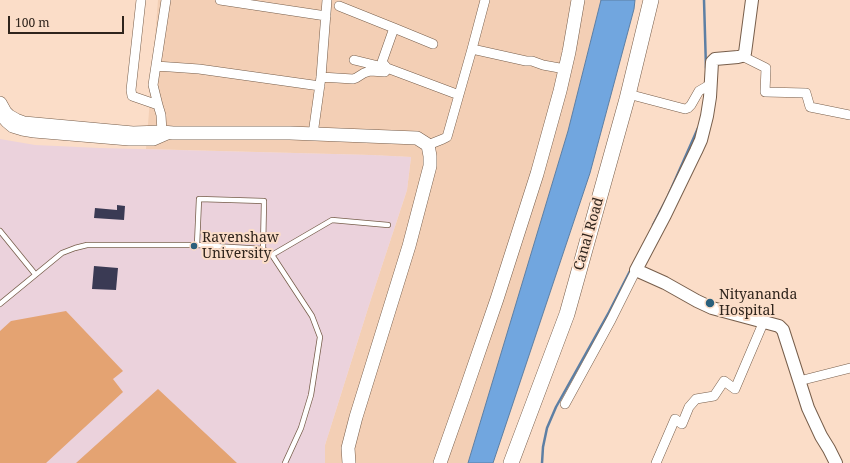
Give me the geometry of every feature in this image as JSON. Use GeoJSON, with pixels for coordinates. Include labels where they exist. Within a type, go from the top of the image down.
{"type":"FeatureCollection","features":[{"type":"Feature","properties":{"kind":"main road"},"geometry":{"type":"LineString","coordinates":[[440,463],[537,174],[565,69],[578,0]]}},
{"type":"Feature","properties":{"kind":"main road","name":"Canal Road"},"geometry":{"type":"LineString","coordinates":[[511,463],[567,314],[628,94],[651,0]]}},
{"type":"Feature","properties":{"kind":"main road"},"geometry":{"type":"LineString","coordinates":[[0,103],[9,116],[24,123],[133,133],[290,133],[417,138],[428,145],[430,166],[409,246],[352,430],[348,448],[349,463]]}},
{"type":"Feature","properties":{"kind":"street"},"geometry":{"type":"LineString","coordinates":[[141,0],[131,90],[132,96],[158,105]]}},
{"type":"Feature","properties":{"kind":"street"},"geometry":{"type":"LineString","coordinates":[[0,116],[12,128],[34,133],[129,141],[154,141],[167,132],[158,105],[154,85],[166,0]]}},
{"type":"Feature","properties":{"kind":"street"},"geometry":{"type":"LineString","coordinates":[[220,0],[326,16]]}},
{"type":"Feature","properties":{"kind":"street"},"geometry":{"type":"LineString","coordinates":[[314,134],[327,0]]}},
{"type":"Feature","properties":{"kind":"street"},"geometry":{"type":"LineString","coordinates":[[428,145],[447,137],[485,0]]}},
{"type":"Feature","properties":{"kind":"street"},"geometry":{"type":"LineString","coordinates":[[742,56],[745,53],[752,0]]}},
{"type":"Feature","properties":{"kind":"street"},"geometry":{"type":"LineString","coordinates":[[339,6],[433,44]]}},
{"type":"Feature","properties":{"kind":"street"},"geometry":{"type":"LineString","coordinates":[[387,68],[382,62],[394,28]]}},
{"type":"Feature","properties":{"kind":"street"},"geometry":{"type":"LineString","coordinates":[[472,49],[565,69]]}},
{"type":"Feature","properties":{"kind":"street"},"geometry":{"type":"LineString","coordinates":[[565,404],[611,320],[696,151],[707,116],[712,62],[715,59],[742,56],[766,68],[765,92],[806,93],[810,107],[850,115]]}},
{"type":"Feature","properties":{"kind":"street"},"geometry":{"type":"LineString","coordinates":[[354,60],[387,68],[458,96]]}},
{"type":"Feature","properties":{"kind":"street"},"geometry":{"type":"LineString","coordinates":[[156,66],[320,82],[353,79],[370,71],[385,72],[387,68]]}},
{"type":"Feature","properties":{"kind":"street"},"geometry":{"type":"LineString","coordinates":[[628,94],[685,109],[691,105],[699,91],[711,84]]}},
{"type":"Feature","properties":{"kind":"street"},"geometry":{"type":"LineString","coordinates":[[636,270],[665,283],[712,308],[779,326],[783,330],[808,408],[836,463]]}},
{"type":"Feature","properties":{"kind":"street"},"geometry":{"type":"LineString","coordinates":[[656,463],[675,419],[682,424],[689,407],[696,399],[714,396],[724,381],[735,389],[764,322]]}},
{"type":"Feature","properties":{"kind":"street"},"geometry":{"type":"LineString","coordinates":[[799,381],[850,368]]}},
{"type":"Feature","properties":{"kind":"lane"},"geometry":{"type":"LineString","coordinates":[[197,245],[199,199],[264,201],[263,249]]}},
{"type":"Feature","properties":{"kind":"lane"},"geometry":{"type":"LineString","coordinates":[[272,255],[332,220],[388,225]]}},
{"type":"Feature","properties":{"kind":"lane"},"geometry":{"type":"LineString","coordinates":[[0,231],[35,274]]}},
{"type":"Feature","properties":{"kind":"lane"},"geometry":{"type":"LineString","coordinates":[[0,304],[62,253],[87,245],[197,245],[263,249],[272,255],[312,316],[320,337],[311,396],[301,428],[285,463]]}},
{"type":"Feature","properties":{"kind":"shaded area"},"geometry":{"type":"Polygon","coordinates":[[[158,0],[601,0],[568,131],[468,463],[325,463],[325,445],[407,190],[411,157],[146,149],[158,0]]]}},
{"type":"Feature","properties":{"kind":"shaded area","name":"Ravenshaw University"},"geometry":{"type":"Polygon","coordinates":[[[0,139],[35,145],[100,148],[411,157],[407,190],[325,445],[325,463],[0,463],[0,139]]]}},
{"type":"Feature","properties":{"kind":"shaded area"},"geometry":{"type":"Polygon","coordinates":[[[66,311],[123,371],[113,379],[123,392],[46,463],[0,463],[0,331],[11,321],[66,311]]]}},
{"type":"Feature","properties":{"kind":"shaded area"},"geometry":{"type":"Polygon","coordinates":[[[158,389],[237,463],[76,463],[158,389]]]}},
{"type":"Feature","properties":{"kind":"water"},"geometry":{"type":"Polygon","coordinates":[[[601,0],[635,0],[634,9],[590,173],[493,463],[468,463],[568,131],[601,0]]]}},
{"type":"Feature","properties":{"kind":"building"},"geometry":{"type":"Polygon","coordinates":[[[117,205],[125,206],[124,220],[94,218],[95,208],[117,210],[117,205]]]}},
{"type":"Feature","properties":{"kind":"building"},"geometry":{"type":"Polygon","coordinates":[[[94,266],[118,268],[116,290],[92,289],[94,266]]]}},
{"type":"Feature","properties":{"kind":"waterway"},"geometry":{"type":"LineString","coordinates":[[704,0],[706,68]]}},
{"type":"Feature","properties":{"kind":"waterway"},"geometry":{"type":"LineString","coordinates":[[653,225],[668,196],[698,128]]}},
{"type":"Feature","properties":{"kind":"waterway"},"geometry":{"type":"LineString","coordinates":[[542,463],[543,447],[547,428],[556,407],[609,312],[631,269]]}},
{"type":"Feature","properties":{"kind":"place","name":"Ravenshaw University"},"geometry":{"type":"Point","coordinates":[194,246]}},
{"type":"Feature","properties":{"kind":"place","name":"Nityananda Hospital"},"geometry":{"type":"Point","coordinates":[710,303]}}]}
